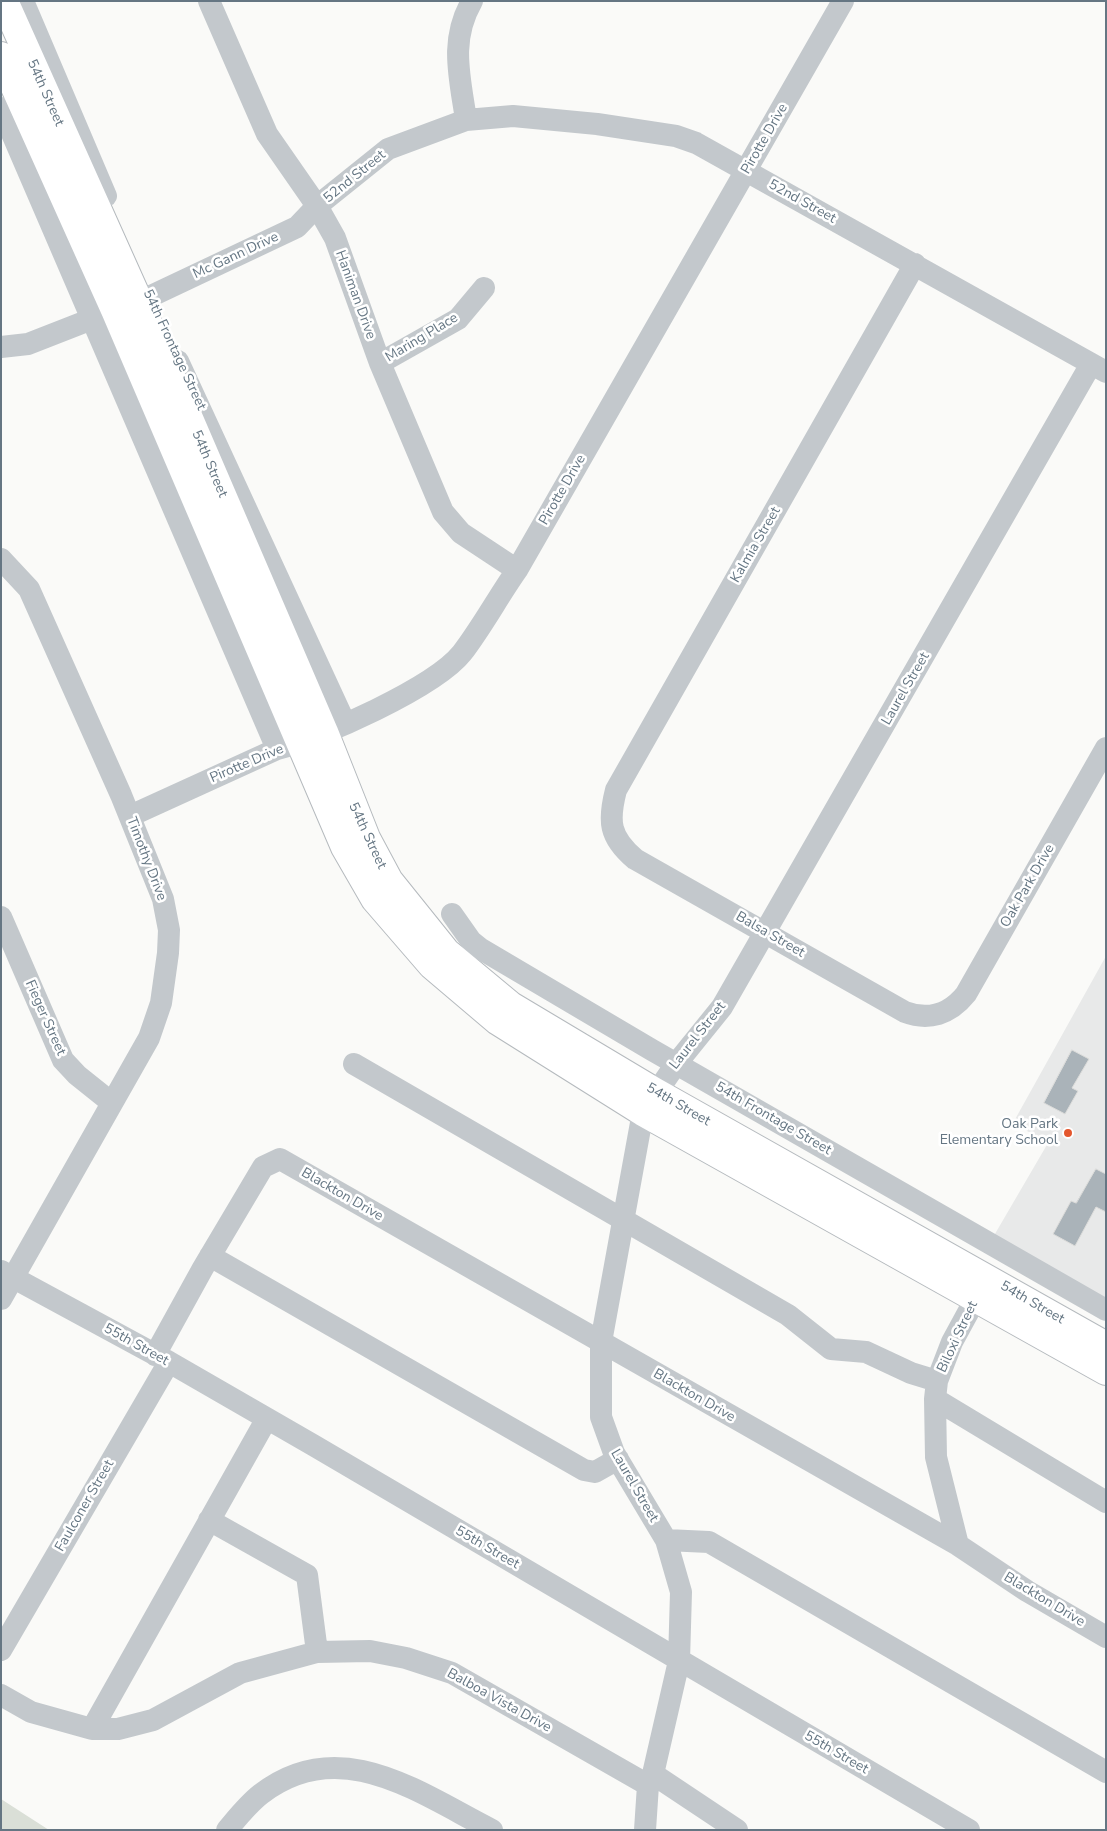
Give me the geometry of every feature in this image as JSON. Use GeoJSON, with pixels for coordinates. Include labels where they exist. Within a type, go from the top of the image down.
{"type":"FeatureCollection","features":[{"type":"Feature","properties":{"kind":"main road","name":"54th Street"},"geometry":{"type":"LineString","coordinates":[[4,1],[138,300],[335,728],[366,838],[388,881],[446,952],[511,1006],[649,1102]]}},
{"type":"Feature","properties":{"kind":"main road","name":"54th Street"},"geometry":{"type":"LineString","coordinates":[[1,56],[115,310],[288,746],[370,890],[432,966],[498,1021],[649,1102],[982,1287],[1106,1346]]}},
{"type":"Feature","properties":{"kind":"main road","name":"54th Street"},"geometry":{"type":"LineString","coordinates":[[982,1287],[1106,1371]]}},
{"type":"Feature","properties":{"kind":"street","name":"54th Frontage Street"},"geometry":{"type":"LineString","coordinates":[[23,1],[335,728]]}},
{"type":"Feature","properties":{"kind":"street","name":"Haniman Drive"},"geometry":{"type":"LineString","coordinates":[[209,1],[267,134],[318,206],[335,238],[380,363],[442,512],[461,533],[517,570]]}},
{"type":"Feature","properties":{"kind":"street"},"geometry":{"type":"LineString","coordinates":[[466,120],[456,52],[462,23],[472,1]]}},
{"type":"Feature","properties":{"kind":"street","name":"Pirotte Drive"},"geometry":{"type":"LineString","coordinates":[[130,816],[288,746],[335,728],[424,684],[461,654],[517,570],[843,1]]}},
{"type":"Feature","properties":{"kind":"street"},"geometry":{"type":"LineString","coordinates":[[1,108],[92,319],[288,746]]}},
{"type":"Feature","properties":{"kind":"street","name":"52nd Street"},"geometry":{"type":"LineString","coordinates":[[318,206],[388,150],[466,120],[512,116],[597,124],[676,136],[696,143],[1098,368]]}},
{"type":"Feature","properties":{"kind":"street","name":"Mc Gann Drive"},"geometry":{"type":"LineString","coordinates":[[149,297],[297,227],[318,206]]}},
{"type":"Feature","properties":{"kind":"street","name":"Kalmia Street"},"geometry":{"type":"LineString","coordinates":[[612,829],[611,812],[616,790],[915,264]]}},
{"type":"Feature","properties":{"kind":"street","name":"Maring Place"},"geometry":{"type":"LineString","coordinates":[[380,363],[458,319],[484,288]]}},
{"type":"Feature","properties":{"kind":"street"},"geometry":{"type":"LineString","coordinates":[[1,347],[28,344],[92,319]]}},
{"type":"Feature","properties":{"kind":"street","name":"Laurel Street"},"geometry":{"type":"LineString","coordinates":[[645,1830],[650,1780],[679,1661],[681,1592],[666,1540],[618,1459],[601,1417],[601,1342],[622,1219],[649,1102],[676,1064],[722,1007],[1098,368]]}},
{"type":"Feature","properties":{"kind":"street","name":"Timothy Drive"},"geometry":{"type":"LineString","coordinates":[[1,559],[29,589],[130,816],[163,899],[169,930],[168,965],[162,1003],[151,1032],[112,1102],[7,1274],[1,1299]]}},
{"type":"Feature","properties":{"kind":"street","name":"Oak Park Drive"},"geometry":{"type":"LineString","coordinates":[[941,1014],[959,1003],[966,994],[1106,748]]}},
{"type":"Feature","properties":{"kind":"street","name":"Balsa Street"},"geometry":{"type":"LineString","coordinates":[[612,829],[622,846],[635,859],[905,1012],[923,1016],[941,1014]]}},
{"type":"Feature","properties":{"kind":"street","name":"54th Frontage Street"},"geometry":{"type":"LineString","coordinates":[[452,914],[471,941],[481,949],[676,1064],[1106,1310]]}},
{"type":"Feature","properties":{"kind":"street","name":"Fieger Street"},"geometry":{"type":"LineString","coordinates":[[1,917],[63,1060],[77,1075],[112,1102]]}},
{"type":"Feature","properties":{"kind":"street"},"geometry":{"type":"LineString","coordinates":[[354,1064],[788,1315],[831,1349],[866,1352],[911,1373],[1106,1502]]}},
{"type":"Feature","properties":{"kind":"street","name":"Faulconer Street"},"geometry":{"type":"LineString","coordinates":[[1,1650],[162,1359],[210,1256],[263,1167],[280,1159]]}},
{"type":"Feature","properties":{"kind":"street","name":"Blackton Drive"},"geometry":{"type":"LineString","coordinates":[[280,1159],[958,1546],[1027,1591],[1106,1637]]}},
{"type":"Feature","properties":{"kind":"street"},"geometry":{"type":"LineString","coordinates":[[210,1256],[584,1470],[595,1472],[618,1459]]}},
{"type":"Feature","properties":{"kind":"street","name":"55th Street"},"geometry":{"type":"LineString","coordinates":[[7,1274],[162,1359],[969,1830]]}},
{"type":"Feature","properties":{"kind":"street","name":"Biloxi Street"},"geometry":{"type":"LineString","coordinates":[[958,1546],[936,1457],[936,1390],[952,1342],[982,1287]]}},
{"type":"Feature","properties":{"kind":"street"},"geometry":{"type":"LineString","coordinates":[[92,1729],[266,1420]]}},
{"type":"Feature","properties":{"kind":"street"},"geometry":{"type":"LineString","coordinates":[[209,1520],[307,1575],[317,1652]]}},
{"type":"Feature","properties":{"kind":"street"},"geometry":{"type":"LineString","coordinates":[[666,1540],[709,1542],[1106,1772]]}},
{"type":"Feature","properties":{"kind":"street","name":"Balboa Vista Drive"},"geometry":{"type":"LineString","coordinates":[[1,1695],[31,1712],[92,1729],[118,1729],[153,1720],[240,1674],[317,1652],[370,1651],[406,1658],[452,1673],[650,1780],[737,1830]]}},
{"type":"Feature","properties":{"kind":"street"},"geometry":{"type":"LineString","coordinates":[[227,1830],[248,1805],[286,1778],[315,1769],[344,1767],[386,1776],[492,1830]]}},
{"type":"Feature","properties":{"kind":"shaded area","name":"Oak Park Elementary School"},"geometry":{"type":"Polygon","coordinates":[[[1106,956],[1106,1303],[992,1239],[1048,1143],[1013,1123],[1106,956]]]}},
{"type":"Feature","properties":{"kind":"shaded area"},"geometry":{"type":"Polygon","coordinates":[[[1,1799],[49,1830],[1,1830],[1,1799]]]}},
{"type":"Feature","properties":{"kind":"building"},"geometry":{"type":"Polygon","coordinates":[[[1072,1050],[1089,1059],[1072,1088],[1078,1091],[1065,1114],[1044,1103],[1072,1050]]]}},
{"type":"Feature","properties":{"kind":"building"},"geometry":{"type":"Polygon","coordinates":[[[1096,1169],[1106,1174],[1106,1212],[1096,1207],[1075,1246],[1053,1234],[1071,1201],[1076,1203],[1096,1169]]]}},
{"type":"Feature","properties":{"kind":"place","name":"Oak Park Elementary School"},"geometry":{"type":"Point","coordinates":[1068,1133]}}]}
